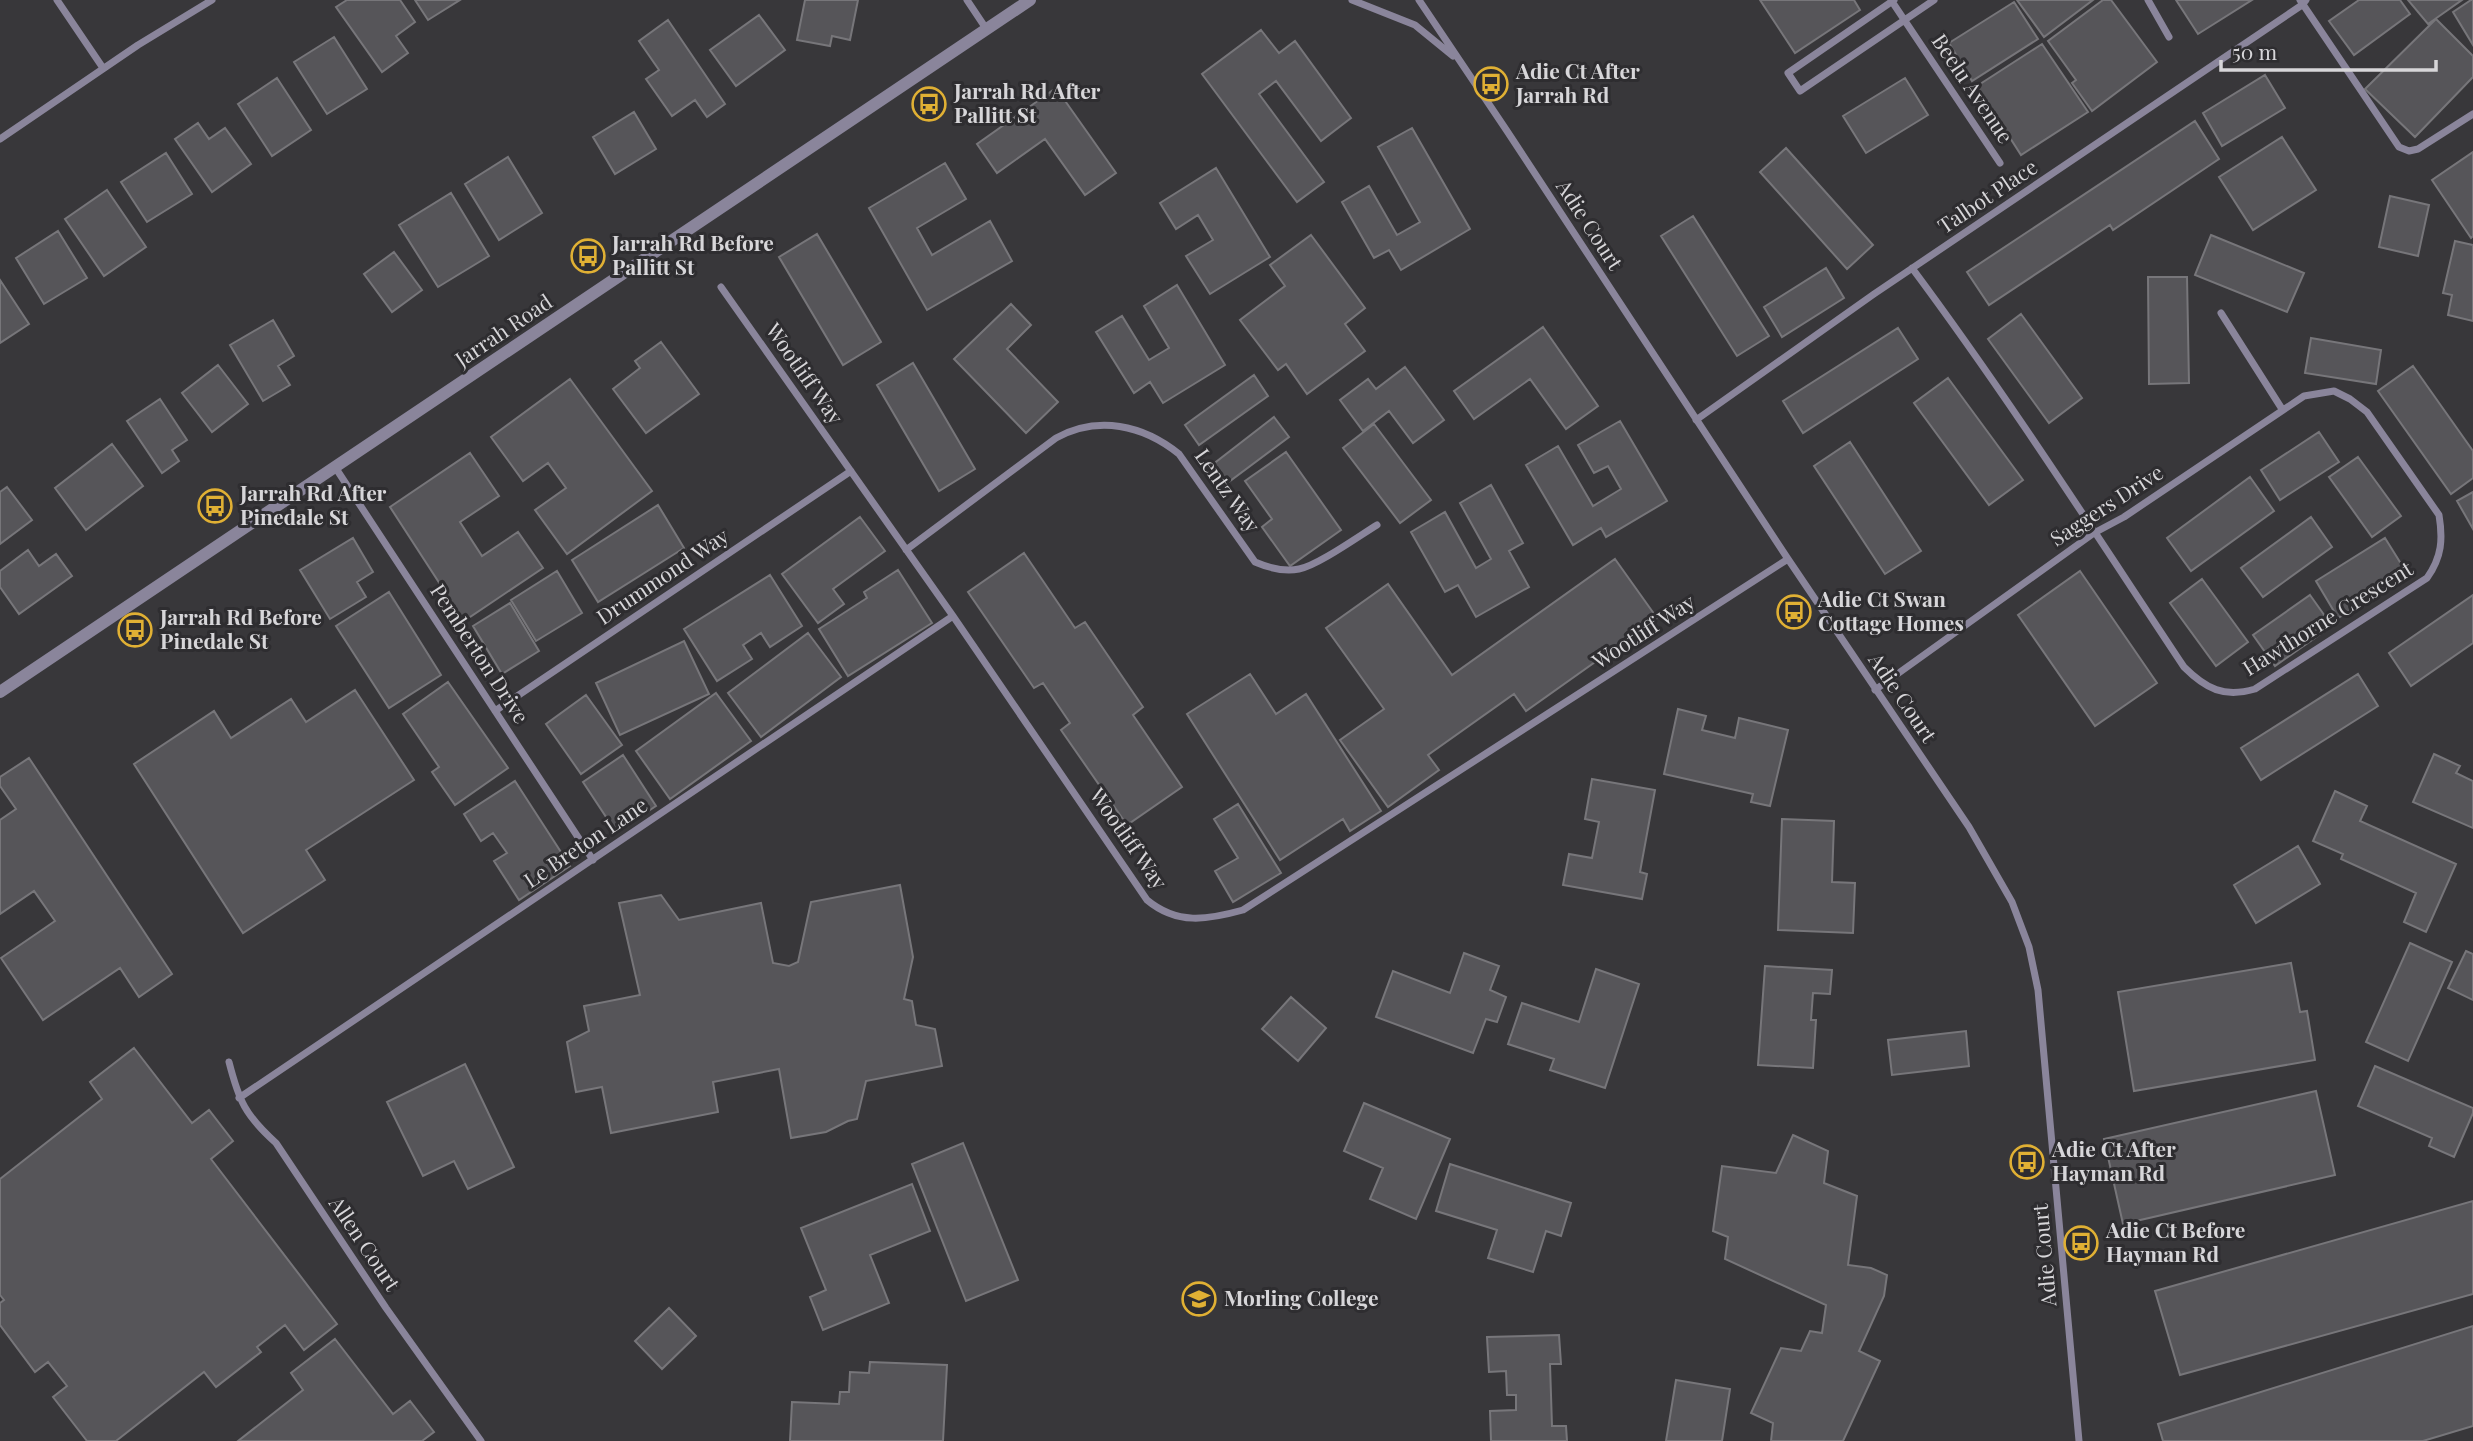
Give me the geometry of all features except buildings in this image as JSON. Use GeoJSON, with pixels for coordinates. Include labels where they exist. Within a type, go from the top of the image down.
{"type":"FeatureCollection","features":[{"type":"Feature","properties":{"kind":"street"},"geometry":{"type":"LineString","coordinates":[[57,0],[103,68]]}},
{"type":"Feature","properties":{"kind":"street"},"geometry":{"type":"LineString","coordinates":[[0,139],[103,68],[212,0]]}},
{"type":"Feature","properties":{"kind":"street"},"geometry":{"type":"LineString","coordinates":[[967,0],[987,30]]}},
{"type":"Feature","properties":{"kind":"street","name":"Jarrah Road"},"geometry":{"type":"LineString","coordinates":[[0,692],[1030,0]]}},
{"type":"Feature","properties":{"kind":"street","name":"Adie Court"},"geometry":{"type":"LineString","coordinates":[[1352,0],[1415,25],[1459,61]]}},
{"type":"Feature","properties":{"kind":"street","name":"Adie Court"},"geometry":{"type":"LineString","coordinates":[[1419,0],[1875,690],[1969,827],[2011,902],[2029,947],[2038,990],[2079,1441]]}},
{"type":"Feature","properties":{"kind":"street"},"geometry":{"type":"LineString","coordinates":[[1893,0],[1788,73],[1800,91],[1934,0]]}},
{"type":"Feature","properties":{"kind":"street","name":"Beelu Avenue"},"geometry":{"type":"LineString","coordinates":[[1893,0],[2000,163]]}},
{"type":"Feature","properties":{"kind":"street"},"geometry":{"type":"LineString","coordinates":[[2148,0],[2169,37]]}},
{"type":"Feature","properties":{"kind":"street"},"geometry":{"type":"LineString","coordinates":[[2302,2],[2399,147],[2409,151],[2418,149],[2473,114]]}},
{"type":"Feature","properties":{"kind":"street","name":"Talbot Place"},"geometry":{"type":"LineString","coordinates":[[1696,420],[1912,268],[2302,2]]}},
{"type":"Feature","properties":{"kind":"street"},"geometry":{"type":"LineString","coordinates":[[1912,268],[1951,320],[2094,533]]}},
{"type":"Feature","properties":{"kind":"street","name":"Wootliff Way"},"geometry":{"type":"LineString","coordinates":[[721,287],[953,616],[1147,900],[1162,912],[1180,918],[1222,916],[1243,910],[1788,559]]}},
{"type":"Feature","properties":{"kind":"street"},"geometry":{"type":"LineString","coordinates":[[2221,313],[2282,409]]}},
{"type":"Feature","properties":{"kind":"street","name":"Saggers Drive"},"geometry":{"type":"LineString","coordinates":[[1875,690],[2094,533],[2124,517],[2304,396],[2334,391],[2367,412]]}},
{"type":"Feature","properties":{"kind":"street","name":"Hawthorne Crescent"},"geometry":{"type":"LineString","coordinates":[[2094,533],[2184,667],[2198,681],[2217,690],[2238,694],[2255,689],[2427,578],[2437,565],[2442,534],[2439,515],[2367,412]]}},
{"type":"Feature","properties":{"kind":"street","name":"Lentz Way"},"geometry":{"type":"LineString","coordinates":[[906,550],[1056,438],[1073,429],[1093,425],[1138,430],[1163,441],[1179,454],[1255,562],[1268,568],[1300,569],[1377,525]]}},
{"type":"Feature","properties":{"kind":"street","name":"Pemberton Drive"},"geometry":{"type":"LineString","coordinates":[[335,467],[593,859]]}},
{"type":"Feature","properties":{"kind":"street","name":"Drummond Way"},"geometry":{"type":"LineString","coordinates":[[495,711],[851,471]]}},
{"type":"Feature","properties":{"kind":"street","name":"Le Breton Lane"},"geometry":{"type":"LineString","coordinates":[[239,1098],[953,616]]}},
{"type":"Feature","properties":{"kind":"street","name":"Allen Court"},"geometry":{"type":"LineString","coordinates":[[229,1062],[239,1098],[256,1125],[276,1143],[386,1308],[481,1441]]}},
{"type":"Feature","properties":{"kind":"place","name":"Adie Ct After Jarrah Rd"},"geometry":{"type":"Point","coordinates":[1491,84]}},
{"type":"Feature","properties":{"kind":"place","name":"Jarrah Rd After Pallitt St"},"geometry":{"type":"Point","coordinates":[929,104]}},
{"type":"Feature","properties":{"kind":"place","name":"Jarrah Rd Before Pallitt St"},"geometry":{"type":"Point","coordinates":[588,256]}},
{"type":"Feature","properties":{"kind":"place","name":"Jarrah Rd After Pinedale St"},"geometry":{"type":"Point","coordinates":[215,506]}},
{"type":"Feature","properties":{"kind":"place","name":"Adie Ct Swan Cottage Homes"},"geometry":{"type":"Point","coordinates":[1794,612]}},
{"type":"Feature","properties":{"kind":"place","name":"Jarrah Rd Before Pinedale St"},"geometry":{"type":"Point","coordinates":[135,630]}},
{"type":"Feature","properties":{"kind":"place","name":"Adie Ct After Hayman Rd"},"geometry":{"type":"Point","coordinates":[2027,1162]}},
{"type":"Feature","properties":{"kind":"place","name":"Adie Ct Before Hayman Rd"},"geometry":{"type":"Point","coordinates":[2081,1243]}},
{"type":"Feature","properties":{"kind":"place","name":"Morling College"},"geometry":{"type":"Point","coordinates":[1199,1299]}}]}
